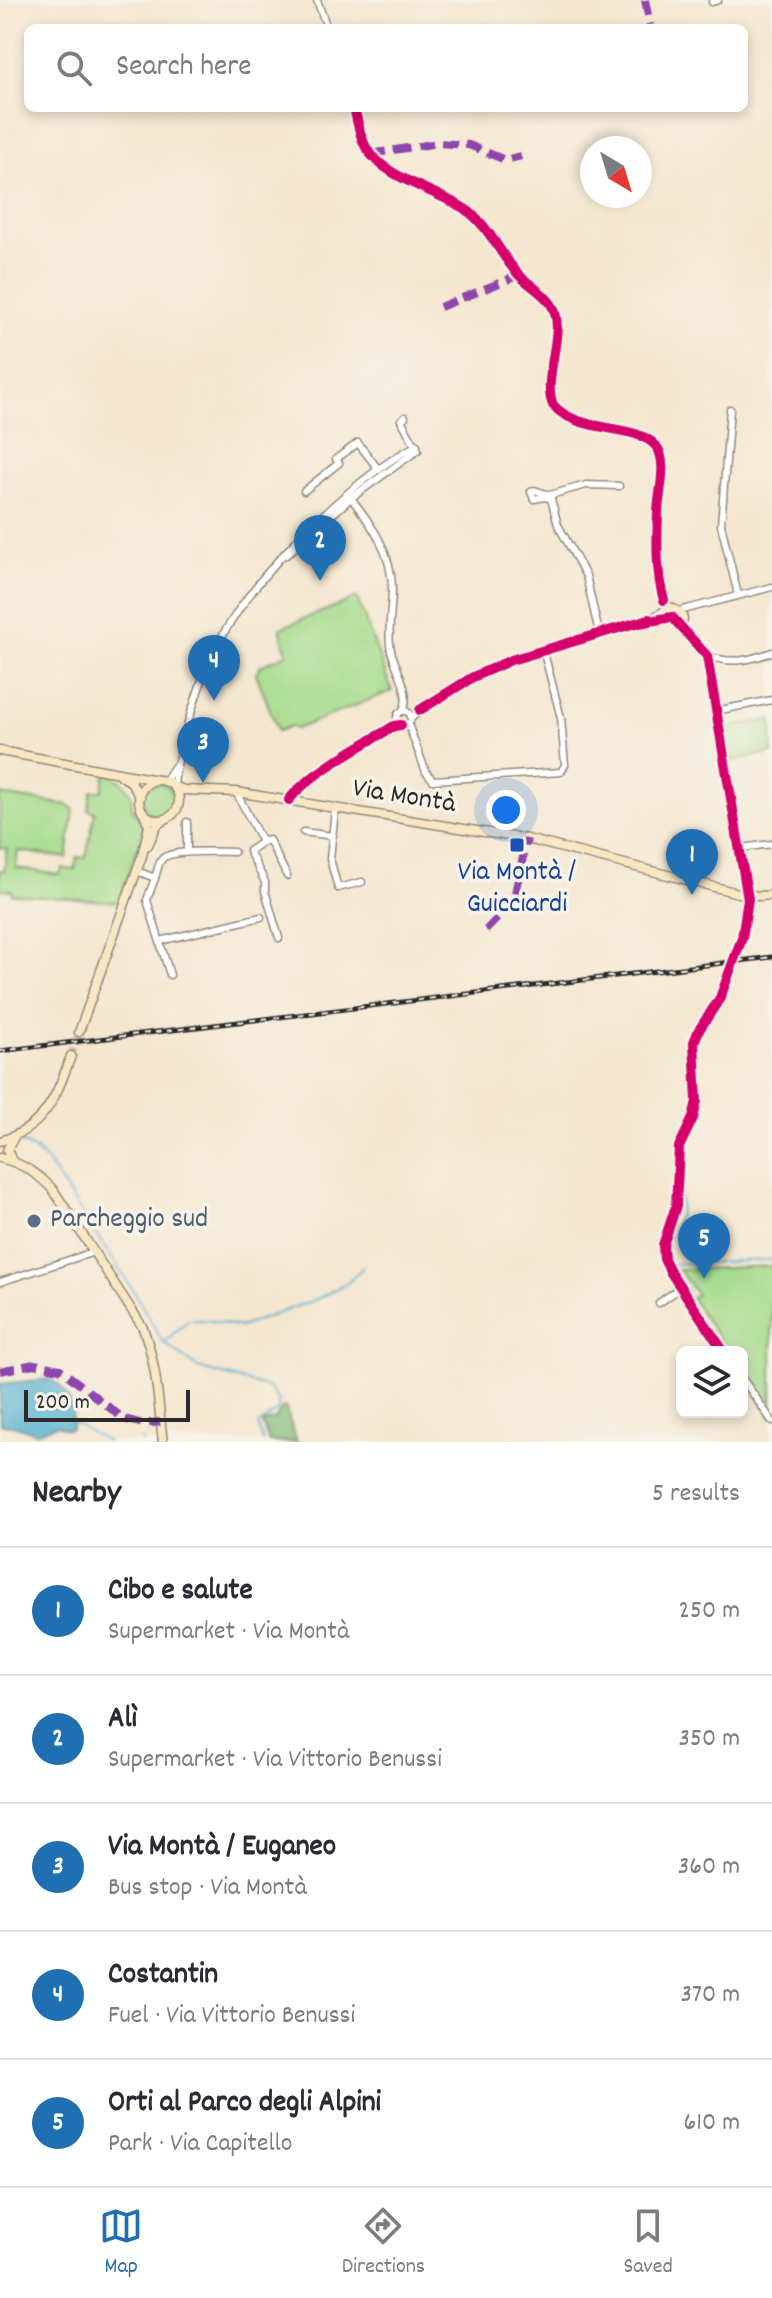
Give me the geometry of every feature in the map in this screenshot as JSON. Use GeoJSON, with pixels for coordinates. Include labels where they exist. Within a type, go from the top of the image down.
{"type":"FeatureCollection","features":[{"type":"Feature","properties":{"kind":"street"},"geometry":{"type":"LineString","coordinates":[[317,0],[326,24]]}},
{"type":"Feature","properties":{"kind":"street"},"geometry":{"type":"LineString","coordinates":[[355,112],[362,140],[370,154],[384,166],[466,210],[479,221],[519,275],[551,304],[556,320],[550,397],[559,412],[579,421],[642,437],[656,446],[661,459],[658,514],[660,581],[672,612],[707,656],[748,895],[746,919],[736,956]]}},
{"type":"Feature","properties":{"kind":"street"},"geometry":{"type":"LineString","coordinates":[[730,409],[721,525],[738,595]]}},
{"type":"Feature","properties":{"kind":"street"},"geometry":{"type":"LineString","coordinates":[[405,417],[401,420],[418,446]]}},
{"type":"Feature","properties":{"kind":"street"},"geometry":{"type":"LineString","coordinates":[[304,491],[339,463],[336,459],[358,443],[379,470]]}},
{"type":"Feature","properties":{"kind":"street"},"geometry":{"type":"LineString","coordinates":[[179,807],[179,796],[174,786],[178,759],[200,682],[240,608],[286,555],[351,498],[418,446]]}},
{"type":"Feature","properties":{"kind":"street"},"geometry":{"type":"LineString","coordinates":[[286,555],[288,549],[357,486],[418,446]]}},
{"type":"Feature","properties":{"kind":"street"},"geometry":{"type":"LineString","coordinates":[[379,470],[392,467]]}},
{"type":"Feature","properties":{"kind":"street"},"geometry":{"type":"LineString","coordinates":[[375,479],[379,470]]}},
{"type":"Feature","properties":{"kind":"street"},"geometry":{"type":"LineString","coordinates":[[599,633],[586,576],[558,525],[551,497],[586,485],[619,486]]}},
{"type":"Feature","properties":{"kind":"street"},"geometry":{"type":"LineString","coordinates":[[332,508],[351,498],[357,486]]}},
{"type":"Feature","properties":{"kind":"street"},"geometry":{"type":"LineString","coordinates":[[351,498],[376,533],[389,563],[392,583],[390,645],[406,700],[403,720],[426,772],[433,780],[561,772],[565,765],[561,718],[543,649]]}},
{"type":"Feature","properties":{"kind":"street"},"geometry":{"type":"LineString","coordinates":[[289,800],[311,780],[484,672],[543,649],[772,587]]}},
{"type":"Feature","properties":{"kind":"street"},"geometry":{"type":"LineString","coordinates":[[707,656],[745,662],[772,652]]}},
{"type":"Feature","properties":{"kind":"street"},"geometry":{"type":"LineString","coordinates":[[715,711],[772,700]]}},
{"type":"Feature","properties":{"kind":"street","name":"Via Montà"},"geometry":{"type":"LineString","coordinates":[[0,751],[161,780],[184,790],[216,789],[527,839],[748,895],[772,895]]}},
{"type":"Feature","properties":{"kind":"street"},"geometry":{"type":"LineString","coordinates":[[140,797],[148,784],[161,780],[178,759]]}},
{"type":"Feature","properties":{"kind":"street"},"geometry":{"type":"LineString","coordinates":[[79,1032],[137,871],[149,826],[140,797],[131,782],[112,770]]}},
{"type":"Feature","properties":{"kind":"street"},"geometry":{"type":"LineString","coordinates":[[142,856],[157,825],[197,793],[216,789]]}},
{"type":"Feature","properties":{"kind":"street"},"geometry":{"type":"LineString","coordinates":[[236,792],[262,842]]}},
{"type":"Feature","properties":{"kind":"street"},"geometry":{"type":"LineString","coordinates":[[335,809],[330,859],[338,888],[362,882]]}},
{"type":"Feature","properties":{"kind":"street"},"geometry":{"type":"LineString","coordinates":[[144,813],[155,820],[164,820]]}},
{"type":"Feature","properties":{"kind":"street"},"geometry":{"type":"LineString","coordinates":[[187,822],[187,852]]}},
{"type":"Feature","properties":{"kind":"street"},"geometry":{"type":"LineString","coordinates":[[303,832],[333,836]]}},
{"type":"Feature","properties":{"kind":"street"},"geometry":{"type":"LineString","coordinates":[[279,938],[265,882],[249,851],[269,840],[287,876]]}},
{"type":"Feature","properties":{"kind":"street"},"geometry":{"type":"LineString","coordinates":[[740,848],[772,844]]}},
{"type":"Feature","properties":{"kind":"street"},"geometry":{"type":"LineString","coordinates":[[170,975],[147,900],[160,862],[166,856],[187,852],[234,852]]}},
{"type":"Feature","properties":{"kind":"street"},"geometry":{"type":"LineString","coordinates":[[137,871],[155,878]]}},
{"type":"Feature","properties":{"kind":"street"},"geometry":{"type":"LineString","coordinates":[[160,941],[261,917]]}},
{"type":"Feature","properties":{"kind":"street"},"geometry":{"type":"LineString","coordinates":[[720,1346],[680,1288],[664,1259],[663,1245],[676,1206],[679,1147],[693,1118],[697,1101],[694,1042],[720,998],[732,967]]}},
{"type":"Feature","properties":{"kind":"street"},"geometry":{"type":"LineString","coordinates":[[0,1143],[31,1127],[49,1107],[71,1056]]}},
{"type":"Feature","properties":{"kind":"street"},"geometry":{"type":"LineString","coordinates":[[12,1161],[7,1150],[13,1138]]}},
{"type":"Feature","properties":{"kind":"street"},"geometry":{"type":"LineString","coordinates":[[0,1158],[12,1161],[46,1181],[142,1326],[149,1341],[163,1442]]}},
{"type":"Feature","properties":{"kind":"street"},"geometry":{"type":"LineString","coordinates":[[0,1282],[94,1252]]}},
{"type":"Feature","properties":{"kind":"street"},"geometry":{"type":"LineString","coordinates":[[659,1303],[680,1288]]}},
{"type":"Feature","properties":{"kind":"street"},"geometry":{"type":"LineString","coordinates":[[748,1387],[772,1421]]}},
{"type":"Feature","properties":{"kind":"green space"},"geometry":{"type":"Polygon","coordinates":[[[357,598],[392,691],[296,729],[291,726],[278,731],[256,673],[260,666],[287,654],[280,628],[357,598]]]}},
{"type":"Feature","properties":{"kind":"green space"},"geometry":{"type":"Polygon","coordinates":[[[772,719],[772,753],[732,761],[726,728],[772,719]]]}},
{"type":"Feature","properties":{"kind":"green space"},"geometry":{"type":"Polygon","coordinates":[[[109,774],[124,783],[131,794],[132,809],[143,826],[143,834],[118,902],[12,894],[12,890],[0,889],[0,870],[4,871],[7,849],[0,848],[0,795],[68,805],[74,810],[67,858],[18,851],[16,868],[60,875],[62,868],[75,870],[77,857],[86,858],[95,812],[88,810],[92,791],[102,791],[105,775],[109,774]]]}},
{"type":"Feature","properties":{"kind":"green space"},"geometry":{"type":"Polygon","coordinates":[[[159,784],[170,789],[175,800],[170,811],[159,816],[148,811],[143,800],[148,789],[159,784]]]}},
{"type":"Feature","properties":{"kind":"green space"},"geometry":{"type":"Polygon","coordinates":[[[772,1266],[772,1417],[748,1382],[748,1346],[724,1346],[691,1298],[697,1295],[679,1270],[772,1266]]]}},
{"type":"Feature","properties":{"kind":"green space"},"geometry":{"type":"Polygon","coordinates":[[[285,1407],[297,1442],[269,1442],[262,1423],[275,1419],[285,1407]]]}},
{"type":"Feature","properties":{"kind":"water"},"geometry":{"type":"Polygon","coordinates":[[[48,1379],[61,1387],[69,1399],[72,1428],[69,1430],[56,1425],[36,1433],[0,1424],[0,1384],[48,1379]]]}},
{"type":"Feature","properties":{"kind":"waterway"},"geometry":{"type":"LineString","coordinates":[[20,1142],[37,1151],[48,1163],[135,1293],[162,1341],[198,1368],[269,1388],[278,1400],[278,1410],[258,1425],[263,1442]]}},
{"type":"Feature","properties":{"kind":"waterway"},"geometry":{"type":"LineString","coordinates":[[670,1238],[680,1211],[680,1190]]}},
{"type":"Feature","properties":{"kind":"waterway"},"geometry":{"type":"LineString","coordinates":[[671,1264],[772,1260]]}},
{"type":"Feature","properties":{"kind":"waterway"},"geometry":{"type":"LineString","coordinates":[[166,1341],[188,1320],[207,1320],[240,1327],[317,1299],[348,1282],[363,1267]]}},
{"type":"Feature","properties":{"kind":"waterway"},"geometry":{"type":"LineString","coordinates":[[678,1277],[688,1292]]}},
{"type":"Feature","properties":{"kind":"waterway"},"geometry":{"type":"LineString","coordinates":[[73,1422],[107,1442]]}},
{"type":"Feature","properties":{"kind":"tunnel"},"geometry":{"type":"LineString","coordinates":[[71,1056],[79,1032]]}},
{"type":"Feature","properties":{"kind":"railway"},"geometry":{"type":"LineString","coordinates":[[0,1051],[772,957]]}},
{"type":"Feature","properties":{"kind":"marked path"},"geometry":{"type":"LineString","coordinates":[[645,0],[650,24]]}},
{"type":"Feature","properties":{"kind":"marked path"},"geometry":{"type":"LineString","coordinates":[[370,154],[438,143],[469,145],[505,160],[521,156]]}},
{"type":"Feature","properties":{"kind":"marked path"},"geometry":{"type":"LineString","coordinates":[[440,307],[519,275]]}},
{"type":"Feature","properties":{"kind":"marked path"},"geometry":{"type":"LineString","coordinates":[[486,930],[513,902],[527,839]]}},
{"type":"Feature","properties":{"kind":"marked path"},"geometry":{"type":"LineString","coordinates":[[0,1371],[34,1364],[60,1369],[124,1419],[143,1424],[160,1422]]}},
{"type":"Feature","properties":{"kind":"cycle path"},"geometry":{"type":"LineString","coordinates":[[355,112],[362,139],[375,159],[398,176],[453,202],[474,216],[519,275],[551,304],[557,326],[550,381],[553,405],[577,420],[635,434],[656,446],[662,461],[657,546],[664,600]]}},
{"type":"Feature","properties":{"kind":"cycle path"},"geometry":{"type":"LineString","coordinates":[[639,623],[672,617],[707,656],[748,899],[742,938],[720,998],[694,1042],[697,1101],[693,1118],[679,1147],[676,1206],[663,1245],[664,1259],[671,1273],[720,1346]]}},
{"type":"Feature","properties":{"kind":"cycle path"},"geometry":{"type":"LineString","coordinates":[[420,710],[473,677],[511,660],[649,619]]}},
{"type":"Feature","properties":{"kind":"cycle path"},"geometry":{"type":"LineString","coordinates":[[289,800],[323,770],[394,726],[401,725]]}},
{"type":"Feature","properties":{"kind":"place","name":"Alì"},"geometry":{"type":"Point","coordinates":[320,581]}},
{"type":"Feature","properties":{"kind":"place","name":"Costantin"},"geometry":{"type":"Point","coordinates":[214,701]}},
{"type":"Feature","properties":{"kind":"place","name":"Via Montà / Euganeo"},"geometry":{"type":"Point","coordinates":[203,783]}},
{"type":"Feature","properties":{"kind":"place","name":"Via Montà / Guicciardi"},"geometry":{"type":"Point","coordinates":[517,845]}},
{"type":"Feature","properties":{"kind":"place","name":"Cibo e salute"},"geometry":{"type":"Point","coordinates":[692,895]}},
{"type":"Feature","properties":{"kind":"place","name":"Parcheggio sud"},"geometry":{"type":"Point","coordinates":[34,1221]}},
{"type":"Feature","properties":{"kind":"place","name":"Orti al Parco degli Alpini"},"geometry":{"type":"Point","coordinates":[704,1279]}}]}
